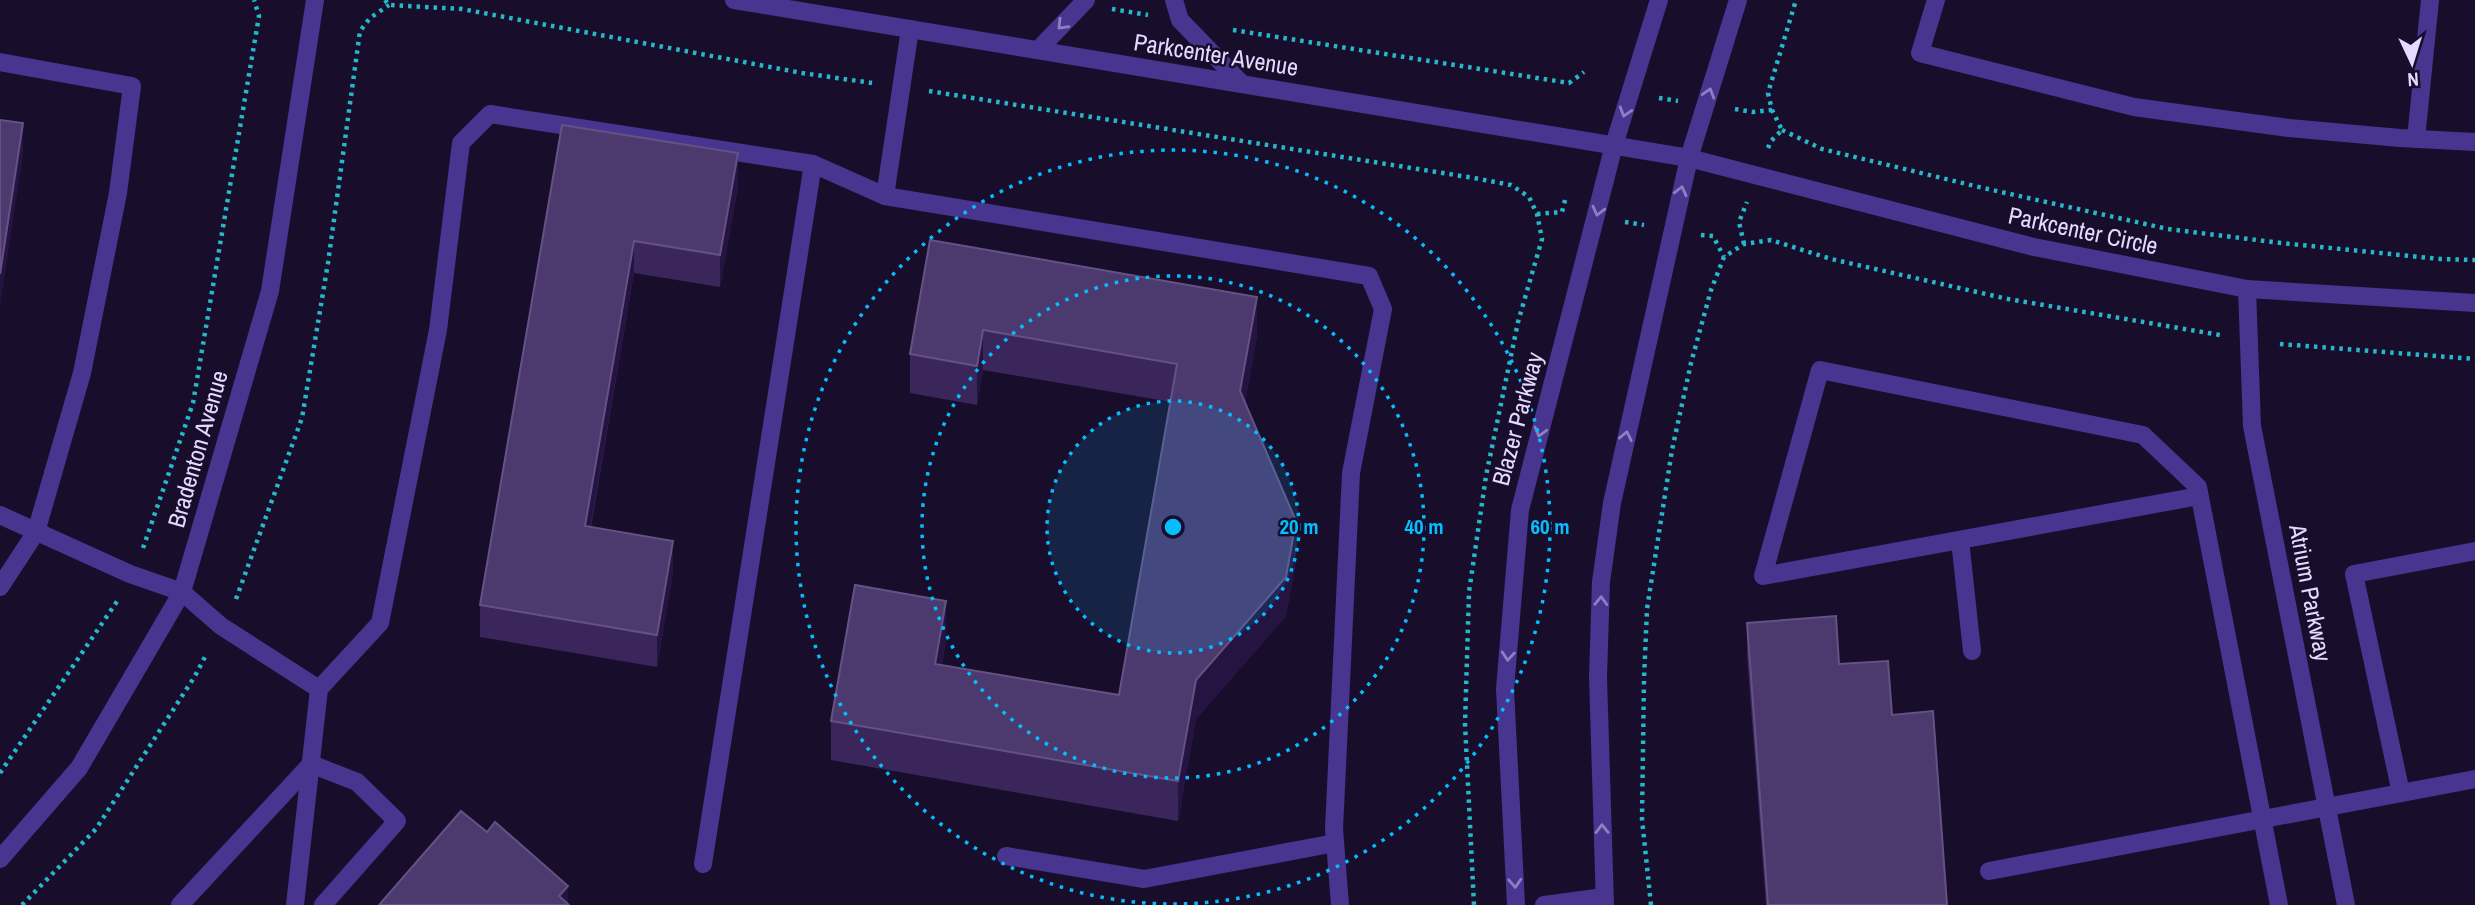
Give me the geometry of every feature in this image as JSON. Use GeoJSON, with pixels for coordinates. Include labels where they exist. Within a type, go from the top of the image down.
{"type":"FeatureCollection","features":[{"type":"Feature","properties":{"kind":"street","name":"Bradenton Avenue"},"geometry":{"type":"LineString","coordinates":[[0,859],[79,768],[182,592],[270,291],[315,0]]}},
{"type":"Feature","properties":{"kind":"street","name":"Parkcenter Avenue"},"geometry":{"type":"LineString","coordinates":[[734,0],[1689,158]]}},
{"type":"Feature","properties":{"kind":"street"},"geometry":{"type":"LineString","coordinates":[[1174,0],[1180,20],[1242,84]]}},
{"type":"Feature","properties":{"kind":"street","name":"Blazer Parkway"},"geometry":{"type":"LineString","coordinates":[[1516,905],[1505,690],[1520,509],[1614,145],[1659,0]]}},
{"type":"Feature","properties":{"kind":"street"},"geometry":{"type":"LineString","coordinates":[[1544,905],[1605,901],[1598,677],[1601,582],[1612,503],[1689,158],[1738,0]]}},
{"type":"Feature","properties":{"kind":"street"},"geometry":{"type":"LineString","coordinates":[[1936,0],[1920,53],[2134,107],[2290,128],[2475,142]]}},
{"type":"Feature","properties":{"kind":"street"},"geometry":{"type":"LineString","coordinates":[[2416,139],[2430,0]]}},
{"type":"Feature","properties":{"kind":"street"},"geometry":{"type":"LineString","coordinates":[[1038,50],[1084,2]]}},
{"type":"Feature","properties":{"kind":"street"},"geometry":{"type":"LineString","coordinates":[[885,195],[910,29]]}},
{"type":"Feature","properties":{"kind":"street"},"geometry":{"type":"LineString","coordinates":[[0,62],[132,86],[118,193],[82,373],[36,531],[0,587]]}},
{"type":"Feature","properties":{"kind":"street"},"geometry":{"type":"LineString","coordinates":[[295,905],[319,689],[380,624],[438,330],[461,143],[491,114],[813,164],[885,195],[1369,276],[1383,309],[1351,473],[1340,676],[1335,843],[1340,905]]}},
{"type":"Feature","properties":{"kind":"street","name":"Parkcenter Circle"},"geometry":{"type":"LineString","coordinates":[[1689,158],[2034,247],[2246,289],[2475,303]]}},
{"type":"Feature","properties":{"kind":"street"},"geometry":{"type":"LineString","coordinates":[[703,864],[813,164]]}},
{"type":"Feature","properties":{"kind":"street","name":"Atrium Parkway"},"geometry":{"type":"LineString","coordinates":[[2246,289],[2252,426],[2346,905]]}},
{"type":"Feature","properties":{"kind":"street"},"geometry":{"type":"LineString","coordinates":[[2199,496],[1763,576],[1820,370],[2143,435],[2198,487],[2278,905]]}},
{"type":"Feature","properties":{"kind":"street"},"geometry":{"type":"LineString","coordinates":[[0,515],[130,574],[182,592],[221,626],[319,689]]}},
{"type":"Feature","properties":{"kind":"street"},"geometry":{"type":"LineString","coordinates":[[1960,540],[1972,651]]}},
{"type":"Feature","properties":{"kind":"street"},"geometry":{"type":"LineString","coordinates":[[2401,793],[2354,574],[2475,551]]}},
{"type":"Feature","properties":{"kind":"street"},"geometry":{"type":"LineString","coordinates":[[180,905],[311,764]]}},
{"type":"Feature","properties":{"kind":"street"},"geometry":{"type":"LineString","coordinates":[[311,764],[357,782],[397,821],[323,905]]}},
{"type":"Feature","properties":{"kind":"street"},"geometry":{"type":"LineString","coordinates":[[1989,871],[2475,779]]}},
{"type":"Feature","properties":{"kind":"street"},"geometry":{"type":"LineString","coordinates":[[1006,856],[1144,879],[1335,843]]}},
{"type":"Feature","properties":{"kind":"path"},"geometry":{"type":"LineString","coordinates":[[0,773],[114,608],[145,542],[193,403],[259,16],[254,0]]}},
{"type":"Feature","properties":{"kind":"path"},"geometry":{"type":"LineString","coordinates":[[385,0],[389,5],[462,9],[802,73],[984,98],[1487,180],[1511,185],[1530,197],[1536,214]]}},
{"type":"Feature","properties":{"kind":"path"},"geometry":{"type":"LineString","coordinates":[[1772,110],[1768,93],[1796,0]]}},
{"type":"Feature","properties":{"kind":"path"},"geometry":{"type":"LineString","coordinates":[[1084,2],[1180,20]]}},
{"type":"Feature","properties":{"kind":"path"},"geometry":{"type":"LineString","coordinates":[[1230,29],[1569,83],[1584,72]]}},
{"type":"Feature","properties":{"kind":"path"},"geometry":{"type":"LineString","coordinates":[[1782,130],[1822,149],[2168,229],[2281,243],[2475,260]]}},
{"type":"Feature","properties":{"kind":"path"},"geometry":{"type":"LineString","coordinates":[[1651,905],[1642,819],[1647,609],[1672,450],[1691,363],[1724,257],[1744,244],[1771,240],[1831,259],[2008,299],[2199,330],[2249,342],[2475,359]]}},
{"type":"Feature","properties":{"kind":"building"},"geometry":{"type":"Polygon","coordinates":[[[0,120],[23,123],[0,274],[0,120]]]}},
{"type":"Feature","properties":{"kind":"building"},"geometry":{"type":"Polygon","coordinates":[[[562,125],[738,153],[720,255],[634,241],[585,526],[673,541],[657,635],[480,605],[562,125]]]}},
{"type":"Feature","properties":{"kind":"building"},"geometry":{"type":"Polygon","coordinates":[[[930,240],[1257,297],[1240,391],[1296,521],[1286,577],[1196,680],[1178,781],[831,721],[855,585],[946,601],[935,664],[1119,695],[1177,364],[983,330],[977,366],[910,354],[930,240]]]}},
{"type":"Feature","properties":{"kind":"building"},"geometry":{"type":"Polygon","coordinates":[[[1836,616],[1839,664],[1888,661],[1892,715],[1933,711],[1947,905],[1768,905],[1747,623],[1836,616]]]}},
{"type":"Feature","properties":{"kind":"building"},"geometry":{"type":"Polygon","coordinates":[[[461,811],[487,832],[495,822],[568,886],[559,896],[569,905],[379,905],[461,811]]]}}]}
